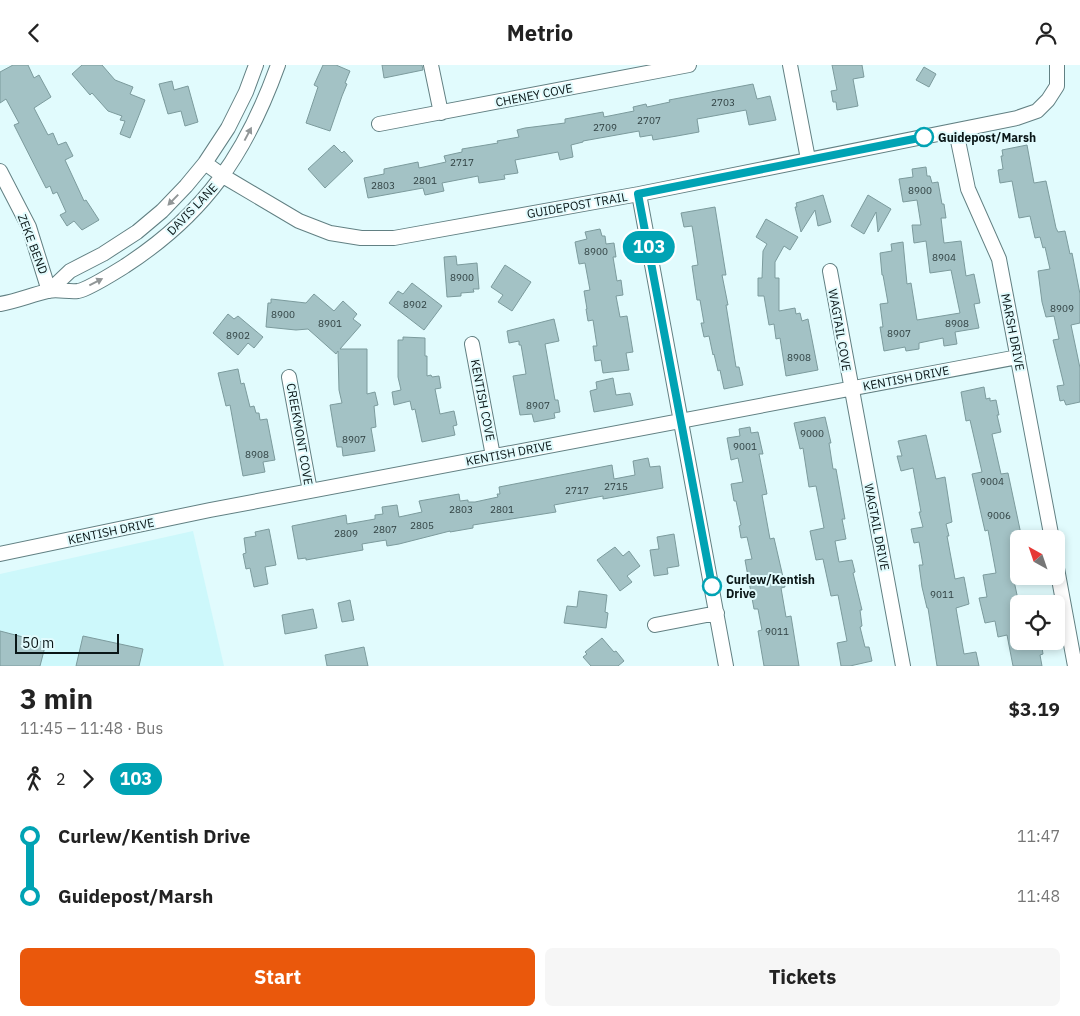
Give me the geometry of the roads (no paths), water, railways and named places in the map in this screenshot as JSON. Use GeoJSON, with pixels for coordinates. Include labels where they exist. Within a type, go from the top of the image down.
{"type":"FeatureCollection","features":[{"type":"Feature","properties":{"kind":"street","name":"DAVIS LANE"},"geometry":{"type":"LineString","coordinates":[[49,291],[70,271],[103,254],[137,232],[162,211],[205,163],[228,128],[246,92],[256,65]]}},
{"type":"Feature","properties":{"kind":"street","name":"DAVIS LANE"},"geometry":{"type":"LineString","coordinates":[[0,304],[20,301],[49,291],[79,291],[115,273],[177,227],[223,176],[250,132],[265,102],[278,65]]}},
{"type":"Feature","properties":{"kind":"street"},"geometry":{"type":"LineString","coordinates":[[431,65],[441,113]]}},
{"type":"Feature","properties":{"kind":"street","name":"CHENEY COVE"},"geometry":{"type":"LineString","coordinates":[[380,124],[689,65]]}},
{"type":"Feature","properties":{"kind":"street"},"geometry":{"type":"LineString","coordinates":[[790,65],[808,159]]}},
{"type":"Feature","properties":{"kind":"street","name":"GUIDEPOST TRAIL"},"geometry":{"type":"LineString","coordinates":[[205,163],[223,176],[299,221],[330,233],[361,238],[394,238],[638,194],[1017,118],[1037,111],[1048,100],[1057,85],[1057,65]]}},
{"type":"Feature","properties":{"kind":"street","name":"MARSH DRIVE"},"geometry":{"type":"LineString","coordinates":[[956,131],[968,189],[999,259],[1050,530]]}},
{"type":"Feature","properties":{"kind":"street","name":"ZEKE BEND"},"geometry":{"type":"LineString","coordinates":[[0,171],[29,227],[49,291]]}},
{"type":"Feature","properties":{"kind":"street"},"geometry":{"type":"LineString","coordinates":[[638,194],[726,666]]}},
{"type":"Feature","properties":{"kind":"street","name":"WAGTAIL COVE"},"geometry":{"type":"LineString","coordinates":[[830,271],[851,388]]}},
{"type":"Feature","properties":{"kind":"street","name":"KENTISH COVE"},"geometry":{"type":"LineString","coordinates":[[472,344],[493,456]]}},
{"type":"Feature","properties":{"kind":"street","name":"KENTISH DRIVE"},"geometry":{"type":"LineString","coordinates":[[0,555],[210,510],[1018,357]]}},
{"type":"Feature","properties":{"kind":"street","name":"CREEKMONT COVE"},"geometry":{"type":"LineString","coordinates":[[290,377],[310,491]]}},
{"type":"Feature","properties":{"kind":"street","name":"WAGTAIL DRIVE"},"geometry":{"type":"LineString","coordinates":[[851,388],[903,666]]}},
{"type":"Feature","properties":{"kind":"street"},"geometry":{"type":"LineString","coordinates":[[1060,585],[1075,666]]}},
{"type":"Feature","properties":{"kind":"street"},"geometry":{"type":"LineString","coordinates":[[655,625],[717,613]]}},
{"type":"Feature","properties":{"kind":"place","name":"Guidepost/Marsh"},"geometry":{"type":"Point","coordinates":[924,137]}},
{"type":"Feature","properties":{"kind":"place","name":"Curlew/Kentish Drive"},"geometry":{"type":"Point","coordinates":[712,586]}}]}
